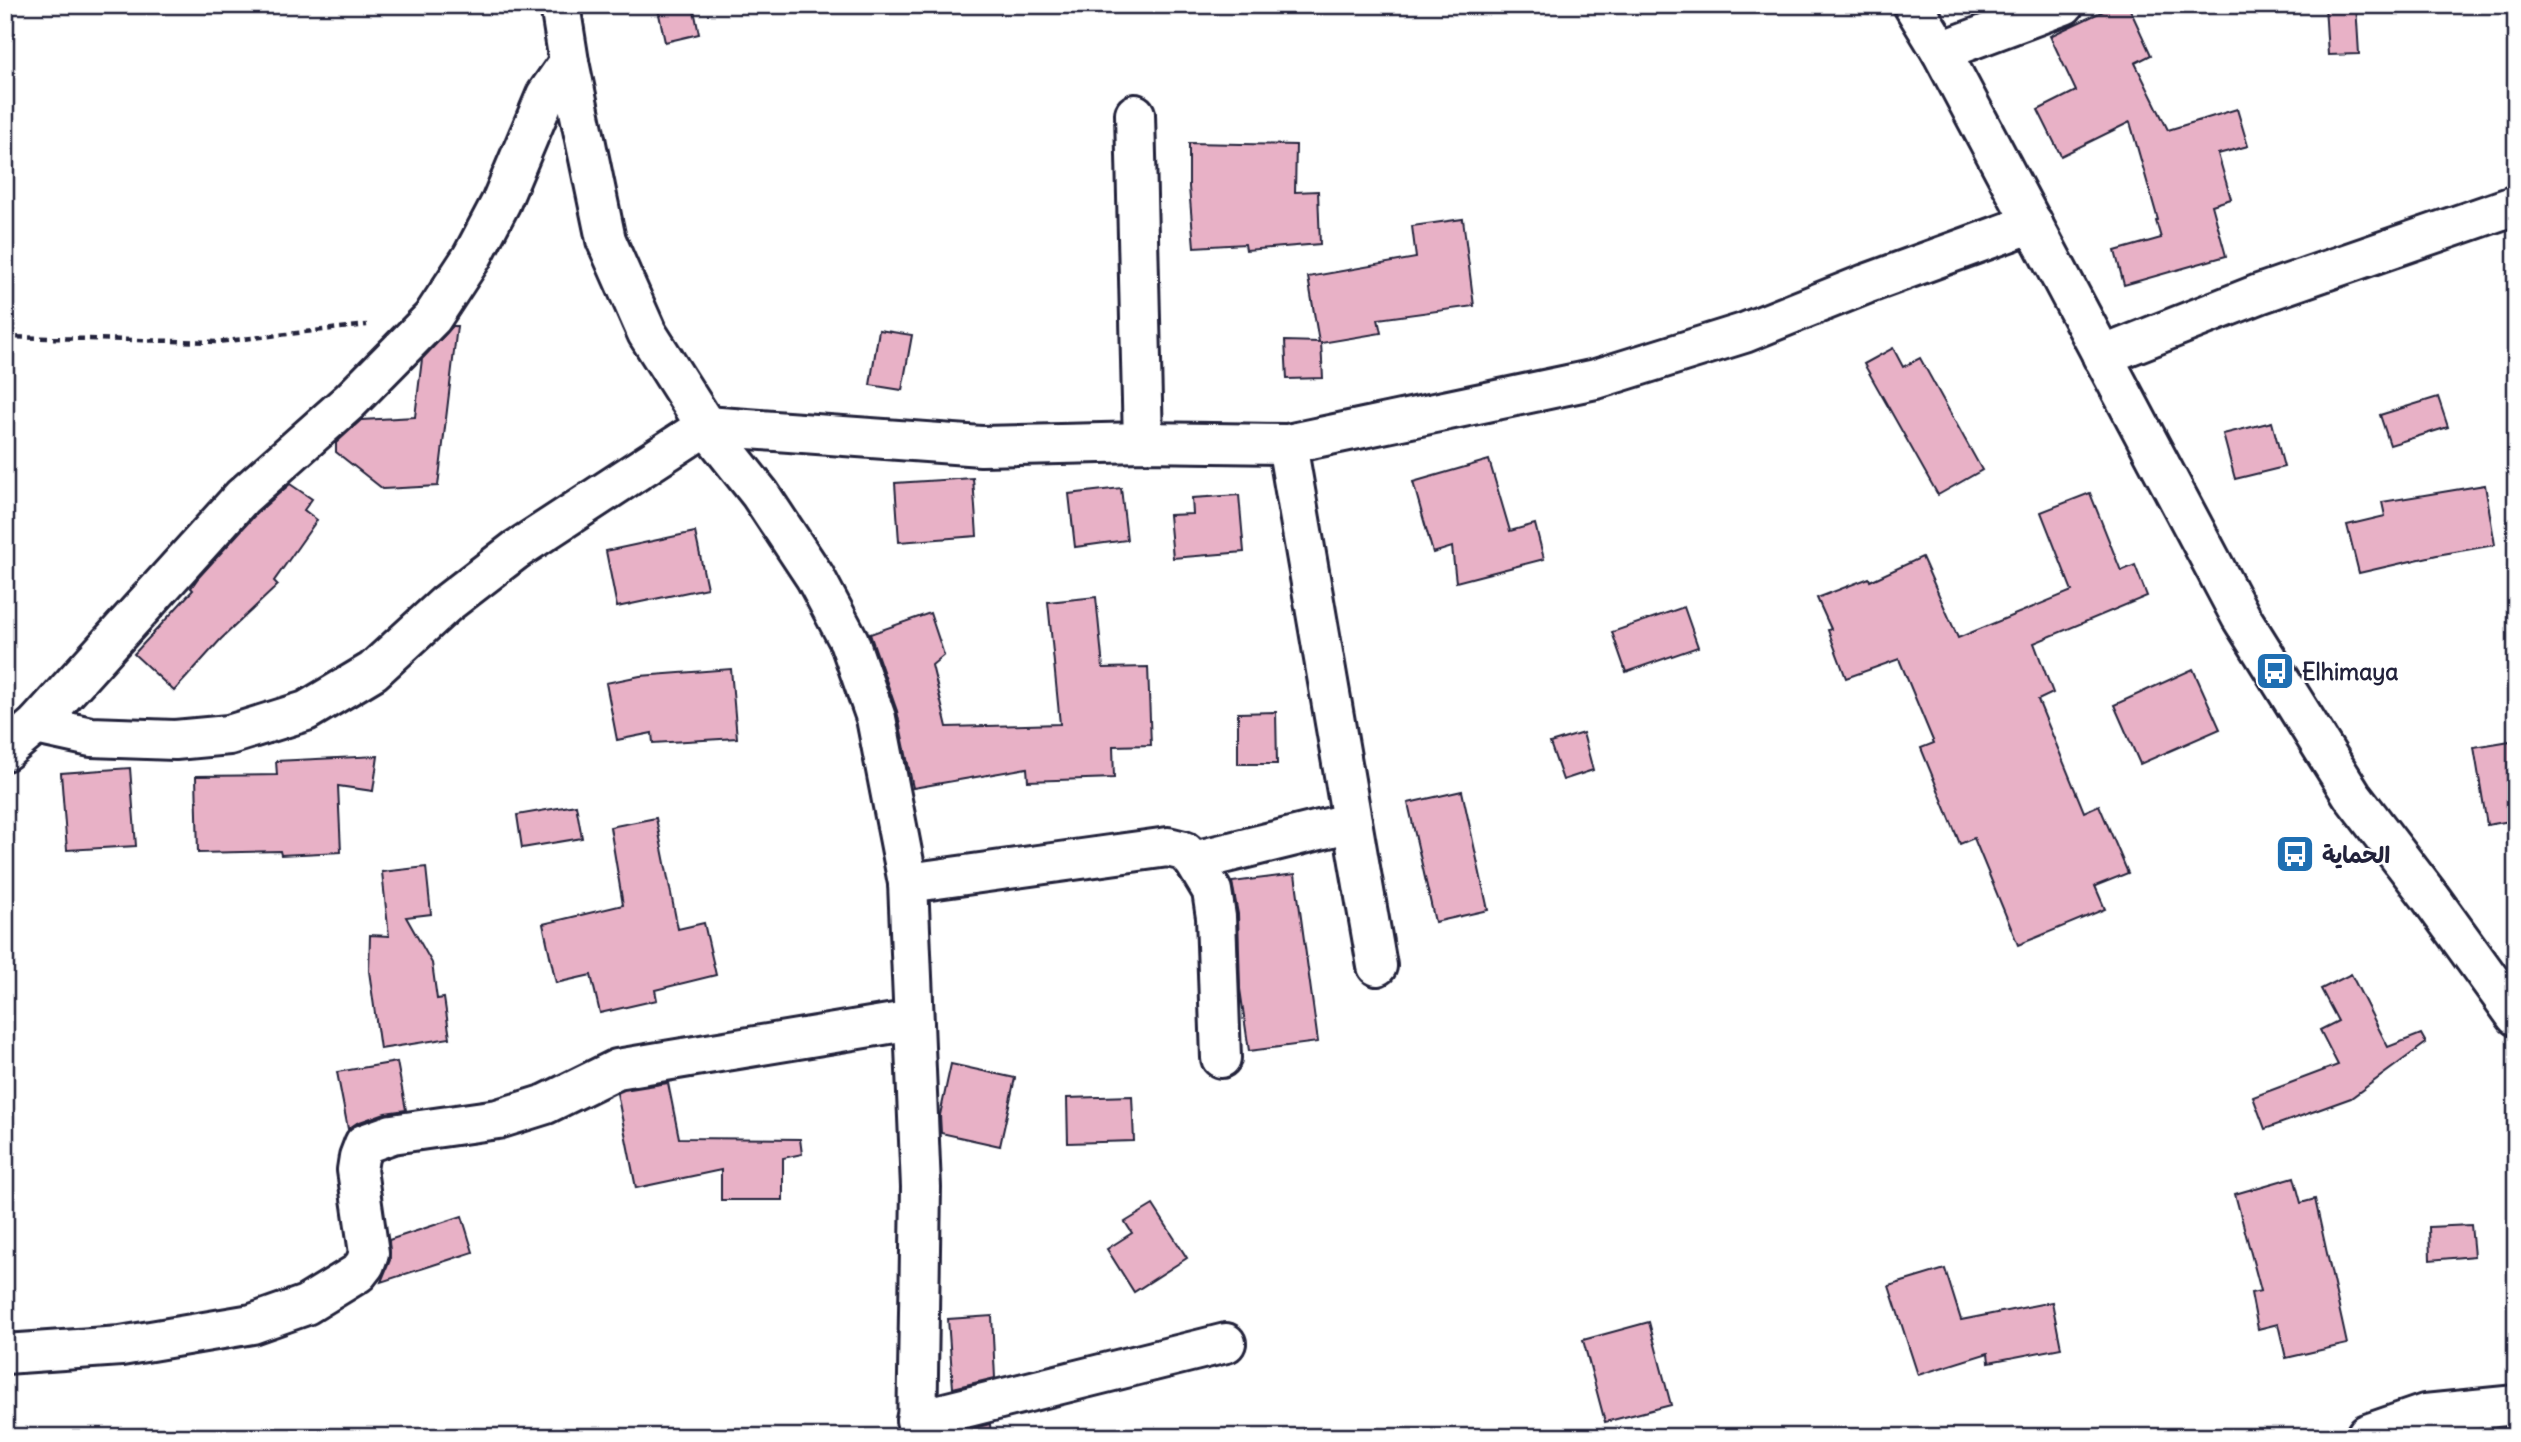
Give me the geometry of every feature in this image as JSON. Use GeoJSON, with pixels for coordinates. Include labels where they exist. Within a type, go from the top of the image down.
{"type":"FeatureCollection","features":[{"type":"Feature","properties":{"kind":"street"},"geometry":{"type":"LineString","coordinates":[[560,5],[569,62],[606,240],[647,333],[706,426],[760,494],[815,577],[849,641],[876,718],[908,883],[921,1187],[916,1428],[1226,1343]]}},
{"type":"Feature","properties":{"kind":"street"},"geometry":{"type":"LineString","coordinates":[[1913,5],[1941,51],[2248,629],[2352,794],[2516,1016]]}},
{"type":"Feature","properties":{"kind":"street"},"geometry":{"type":"LineString","coordinates":[[1941,51],[2064,5]]}},
{"type":"Feature","properties":{"kind":"street"},"geometry":{"type":"LineString","coordinates":[[5,751],[36,725],[242,497],[350,401],[432,318],[472,257],[501,202],[546,95],[569,62]]}},
{"type":"Feature","properties":{"kind":"street"},"geometry":{"type":"LineString","coordinates":[[1135,114],[1143,442]]}},
{"type":"Feature","properties":{"kind":"street"},"geometry":{"type":"LineString","coordinates":[[2102,356],[2259,294],[2516,205]]}},
{"type":"Feature","properties":{"kind":"street"},"geometry":{"type":"LineString","coordinates":[[36,725],[91,737],[175,740],[229,735],[306,711],[373,671],[446,604],[516,550],[706,426],[981,446],[1143,442],[1287,444],[1596,379],[1744,333],[2033,223]]}},
{"type":"Feature","properties":{"kind":"street"},"geometry":{"type":"LineString","coordinates":[[1287,444],[1377,966]]}},
{"type":"Feature","properties":{"kind":"street"},"geometry":{"type":"LineString","coordinates":[[1194,861],[1352,822]]}},
{"type":"Feature","properties":{"kind":"street"},"geometry":{"type":"LineString","coordinates":[[908,883],[1168,847],[1184,851],[1194,861],[1212,891],[1216,917],[1221,1058]]}},
{"type":"Feature","properties":{"kind":"street"},"geometry":{"type":"LineString","coordinates":[[5,1354],[121,1346],[252,1324],[306,1306],[358,1273],[369,1253],[358,1170],[364,1144],[392,1134],[498,1119],[546,1104],[617,1069],[913,1020]]}},
{"type":"Feature","properties":{"kind":"street"},"geometry":{"type":"LineString","coordinates":[[2365,1437],[2425,1414],[2516,1405]]}},
{"type":"Feature","properties":{"kind":"path"},"geometry":{"type":"LineString","coordinates":[[5,337],[217,342],[432,318]]}},
{"type":"Feature","properties":{"kind":"building"},"geometry":{"type":"Polygon","coordinates":[[[657,5],[693,5],[699,34],[665,42],[657,5]]]}},
{"type":"Feature","properties":{"kind":"building"},"geometry":{"type":"Polygon","coordinates":[[[2116,5],[2128,5],[2151,55],[2135,63],[2168,130],[2237,109],[2248,146],[2218,154],[2231,199],[2212,205],[2226,256],[2124,285],[2115,251],[2161,238],[2130,122],[2061,156],[2038,110],[2076,91],[2050,36],[2116,5]]]}},
{"type":"Feature","properties":{"kind":"building"},"geometry":{"type":"Polygon","coordinates":[[[2325,5],[2356,5],[2359,54],[2328,55],[2325,5]]]}},
{"type":"Feature","properties":{"kind":"building"},"geometry":{"type":"Polygon","coordinates":[[[1189,143],[1296,145],[1295,192],[1318,191],[1320,244],[1246,250],[1245,244],[1194,247],[1189,187],[1189,143]]]}},
{"type":"Feature","properties":{"kind":"building"},"geometry":{"type":"Polygon","coordinates":[[[1463,219],[1474,306],[1378,319],[1381,333],[1321,343],[1323,378],[1287,379],[1285,341],[1319,342],[1308,277],[1416,258],[1412,226],[1463,219]]]}},
{"type":"Feature","properties":{"kind":"building"},"geometry":{"type":"Polygon","coordinates":[[[453,326],[457,326],[438,486],[383,489],[336,452],[336,443],[361,420],[415,417],[422,359],[453,326]]]}},
{"type":"Feature","properties":{"kind":"building"},"geometry":{"type":"Polygon","coordinates":[[[879,330],[912,335],[902,390],[870,385],[879,330]]]}},
{"type":"Feature","properties":{"kind":"building"},"geometry":{"type":"Polygon","coordinates":[[[1893,348],[1903,367],[1920,358],[1982,470],[1938,495],[1864,364],[1893,348]]]}},
{"type":"Feature","properties":{"kind":"building"},"geometry":{"type":"Polygon","coordinates":[[[2438,397],[2448,427],[2390,445],[2380,415],[2438,397]]]}},
{"type":"Feature","properties":{"kind":"building"},"geometry":{"type":"Polygon","coordinates":[[[2272,422],[2284,467],[2235,479],[2223,434],[2272,422]]]}},
{"type":"Feature","properties":{"kind":"building"},"geometry":{"type":"Polygon","coordinates":[[[1489,460],[1510,531],[1535,524],[1544,559],[1456,582],[1452,547],[1433,553],[1413,482],[1489,460]]]}},
{"type":"Feature","properties":{"kind":"building"},"geometry":{"type":"Polygon","coordinates":[[[973,478],[977,536],[899,542],[895,483],[973,478]]]}},
{"type":"Feature","properties":{"kind":"building"},"geometry":{"type":"Polygon","coordinates":[[[290,484],[312,499],[304,510],[317,520],[274,581],[278,585],[221,639],[174,691],[134,654],[193,590],[191,588],[198,578],[257,513],[290,484]]]}},
{"type":"Feature","properties":{"kind":"building"},"geometry":{"type":"Polygon","coordinates":[[[2485,485],[2495,545],[2359,573],[2347,525],[2385,516],[2382,502],[2485,485]]]}},
{"type":"Feature","properties":{"kind":"building"},"geometry":{"type":"Polygon","coordinates":[[[1121,488],[1127,540],[1075,547],[1069,494],[1121,488]]]}},
{"type":"Feature","properties":{"kind":"building"},"geometry":{"type":"Polygon","coordinates":[[[2090,493],[2121,571],[2135,565],[2147,596],[2034,643],[2053,693],[2038,700],[2084,812],[2099,805],[2128,873],[2095,886],[2105,909],[2018,945],[1974,838],[1960,844],[1921,748],[1934,743],[1899,659],[1846,678],[1828,630],[1831,629],[1817,598],[1869,578],[1870,581],[1922,557],[1958,638],[2072,591],[2041,512],[2090,493]]]}},
{"type":"Feature","properties":{"kind":"building"},"geometry":{"type":"Polygon","coordinates":[[[1239,495],[1244,552],[1173,558],[1169,515],[1193,514],[1192,498],[1239,495]]]}},
{"type":"Feature","properties":{"kind":"building"},"geometry":{"type":"Polygon","coordinates":[[[695,532],[707,588],[617,607],[606,551],[695,532]]]}},
{"type":"Feature","properties":{"kind":"building"},"geometry":{"type":"Polygon","coordinates":[[[1096,597],[1103,668],[1148,667],[1151,745],[1113,746],[1114,778],[1028,781],[1027,768],[913,788],[897,711],[870,634],[930,613],[944,655],[932,665],[947,727],[1060,724],[1048,602],[1096,597]]]}},
{"type":"Feature","properties":{"kind":"building"},"geometry":{"type":"Polygon","coordinates":[[[1684,607],[1698,647],[1626,672],[1612,632],[1684,607]]]}},
{"type":"Feature","properties":{"kind":"building"},"geometry":{"type":"Polygon","coordinates":[[[731,669],[737,738],[653,743],[652,733],[617,740],[606,683],[640,676],[731,669]]]}},
{"type":"Feature","properties":{"kind":"building"},"geometry":{"type":"Polygon","coordinates":[[[2193,669],[2220,729],[2140,764],[2114,705],[2193,669]]]}},
{"type":"Feature","properties":{"kind":"building"},"geometry":{"type":"Polygon","coordinates":[[[1276,712],[1277,764],[1238,764],[1238,713],[1276,712]]]}},
{"type":"Feature","properties":{"kind":"building"},"geometry":{"type":"Polygon","coordinates":[[[1583,733],[1593,770],[1563,780],[1550,743],[1583,733]]]}},
{"type":"Feature","properties":{"kind":"building"},"geometry":{"type":"Polygon","coordinates":[[[2516,740],[2516,820],[2487,825],[2474,747],[2516,740]]]}},
{"type":"Feature","properties":{"kind":"building"},"geometry":{"type":"Polygon","coordinates":[[[378,756],[373,791],[338,786],[341,852],[281,855],[280,851],[198,853],[196,776],[277,775],[276,761],[378,756]]]}},
{"type":"Feature","properties":{"kind":"building"},"geometry":{"type":"Polygon","coordinates":[[[130,768],[136,846],[67,850],[61,773],[130,768]]]}},
{"type":"Feature","properties":{"kind":"building"},"geometry":{"type":"Polygon","coordinates":[[[1462,791],[1488,910],[1435,922],[1408,803],[1462,791]]]}},
{"type":"Feature","properties":{"kind":"building"},"geometry":{"type":"Polygon","coordinates":[[[576,805],[582,838],[522,848],[517,815],[576,805]]]}},
{"type":"Feature","properties":{"kind":"building"},"geometry":{"type":"Polygon","coordinates":[[[656,818],[678,929],[704,923],[716,975],[655,990],[657,1000],[600,1013],[591,975],[556,983],[543,924],[623,905],[610,827],[656,818]]]}},
{"type":"Feature","properties":{"kind":"building"},"geometry":{"type":"Polygon","coordinates":[[[426,867],[431,914],[406,917],[432,963],[437,999],[444,998],[450,1038],[380,1049],[369,971],[370,935],[389,936],[382,872],[426,867]]]}},
{"type":"Feature","properties":{"kind":"building"},"geometry":{"type":"Polygon","coordinates":[[[1295,874],[1318,1042],[1249,1051],[1240,989],[1238,914],[1232,882],[1295,874]]]}},
{"type":"Feature","properties":{"kind":"building"},"geometry":{"type":"Polygon","coordinates":[[[2351,974],[2388,1047],[2421,1034],[2426,1043],[2351,1098],[2265,1129],[2253,1097],[2338,1065],[2320,1030],[2338,1021],[2321,989],[2351,974]]]}},
{"type":"Feature","properties":{"kind":"building"},"geometry":{"type":"Polygon","coordinates":[[[397,1062],[406,1110],[385,1113],[348,1129],[337,1072],[397,1062]]]}},
{"type":"Feature","properties":{"kind":"building"},"geometry":{"type":"Polygon","coordinates":[[[951,1064],[1015,1078],[1000,1146],[941,1133],[940,1115],[951,1064]]]}},
{"type":"Feature","properties":{"kind":"building"},"geometry":{"type":"Polygon","coordinates":[[[668,1083],[679,1138],[800,1139],[802,1154],[783,1158],[783,1200],[721,1200],[721,1170],[636,1188],[617,1093],[668,1083]]]}},
{"type":"Feature","properties":{"kind":"building"},"geometry":{"type":"Polygon","coordinates":[[[1132,1096],[1134,1141],[1068,1143],[1067,1098],[1132,1096]]]}},
{"type":"Feature","properties":{"kind":"building"},"geometry":{"type":"Polygon","coordinates":[[[2294,1177],[2301,1203],[2315,1199],[2347,1344],[2286,1358],[2278,1324],[2258,1329],[2251,1293],[2261,1291],[2235,1194],[2294,1177]]]}},
{"type":"Feature","properties":{"kind":"building"},"geometry":{"type":"Polygon","coordinates":[[[1153,1205],[1187,1258],[1134,1292],[1107,1249],[1132,1233],[1125,1222],[1153,1205]]]}},
{"type":"Feature","properties":{"kind":"building"},"geometry":{"type":"Polygon","coordinates":[[[462,1216],[473,1252],[381,1282],[390,1260],[389,1240],[462,1216]]]}},
{"type":"Feature","properties":{"kind":"building"},"geometry":{"type":"Polygon","coordinates":[[[2471,1225],[2474,1256],[2430,1260],[2429,1227],[2471,1225]]]}},
{"type":"Feature","properties":{"kind":"building"},"geometry":{"type":"Polygon","coordinates":[[[1945,1269],[1961,1320],[2052,1302],[2061,1348],[1989,1362],[1988,1353],[1918,1375],[1889,1286],[1945,1269]]]}},
{"type":"Feature","properties":{"kind":"building"},"geometry":{"type":"Polygon","coordinates":[[[992,1316],[995,1378],[953,1388],[948,1319],[992,1316]]]}},
{"type":"Feature","properties":{"kind":"building"},"geometry":{"type":"Polygon","coordinates":[[[1649,1322],[1671,1405],[1605,1422],[1583,1340],[1649,1322]]]}},
{"type":"Feature","properties":{"kind":"building"},"geometry":{"type":"Polygon","coordinates":[[[990,1424],[991,1437],[956,1437],[956,1433],[990,1424]]]}},
{"type":"Feature","properties":{"kind":"place","name":"Elhimaya"},"geometry":{"type":"Point","coordinates":[2275,671]}},
{"type":"Feature","properties":{"kind":"place","name":"الحماية"},"geometry":{"type":"Point","coordinates":[2295,854]}}]}
